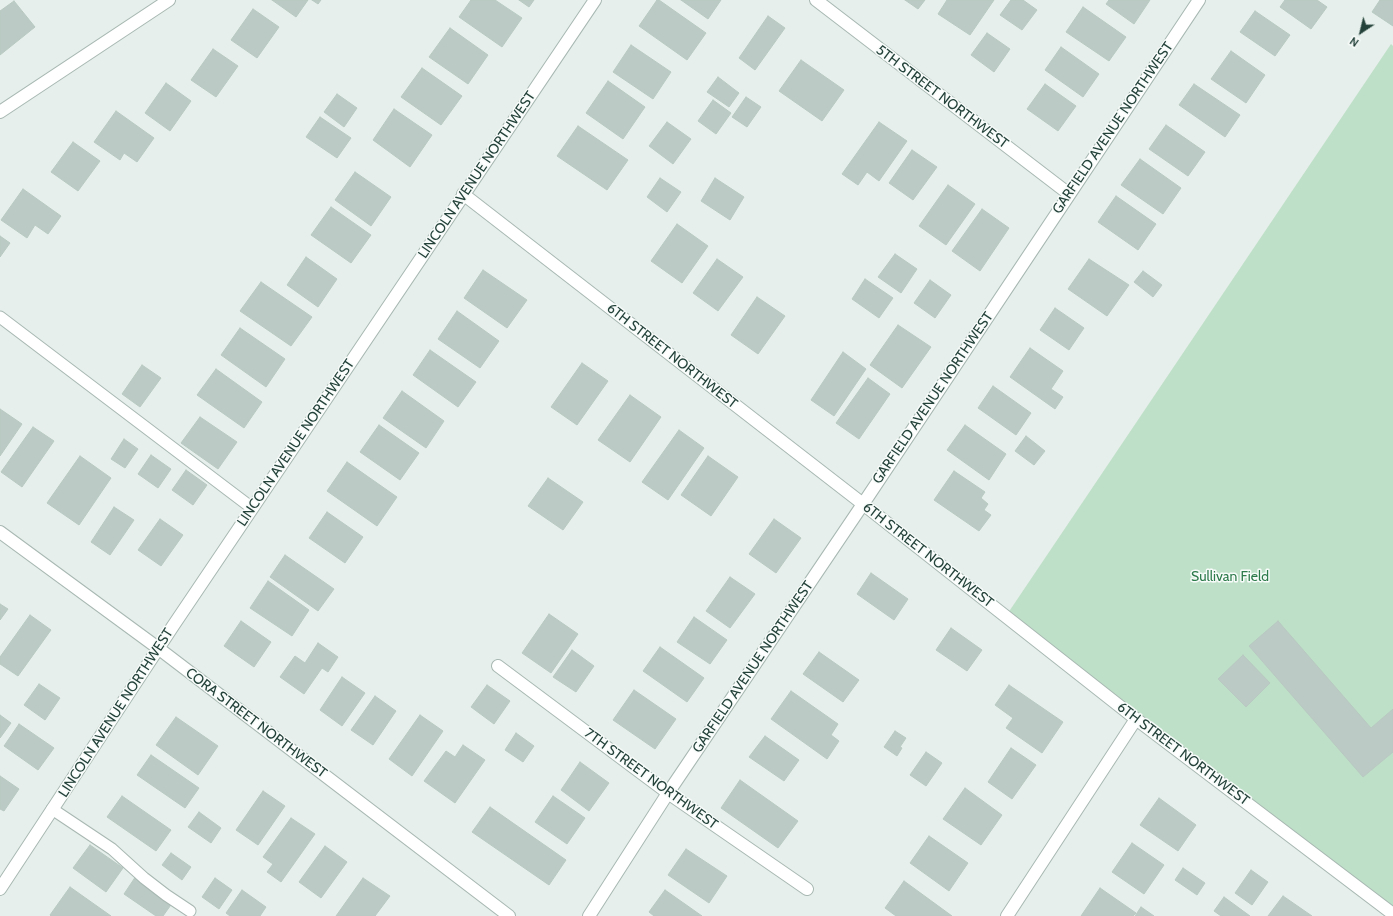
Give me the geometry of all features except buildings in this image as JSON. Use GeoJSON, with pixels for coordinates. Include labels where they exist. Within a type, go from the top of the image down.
{"type":"FeatureCollection","features":[{"type":"Feature","properties":{"kind":"street"},"geometry":{"type":"LineString","coordinates":[[0,112],[169,0]]}},
{"type":"Feature","properties":{"kind":"street","name":"LINCOLN AVENUE NORTHWEST"},"geometry":{"type":"LineString","coordinates":[[0,889],[158,648],[595,0]]}},
{"type":"Feature","properties":{"kind":"street","name":"5TH STREET NORTHWEST"},"geometry":{"type":"LineString","coordinates":[[816,0],[1069,194]]}},
{"type":"Feature","properties":{"kind":"street","name":"GARFIELD AVENUE NORTHWEST"},"geometry":{"type":"LineString","coordinates":[[589,916],[668,793],[863,504],[1198,0]]}},
{"type":"Feature","properties":{"kind":"street","name":"6TH STREET NORTHWEST"},"geometry":{"type":"LineString","coordinates":[[463,194],[863,504],[1136,719],[1393,914]]}},
{"type":"Feature","properties":{"kind":"street","name":"CORA STREET NORTHWEST"},"geometry":{"type":"LineString","coordinates":[[0,532],[158,648],[509,916]]}},
{"type":"Feature","properties":{"kind":"street","name":"7TH STREET NORTHWEST"},"geometry":{"type":"LineString","coordinates":[[498,666],[668,793],[807,889]]}},
{"type":"Feature","properties":{"kind":"street"},"geometry":{"type":"LineString","coordinates":[[1007,916],[1136,719]]}},
{"type":"Feature","properties":{"kind":"lane"},"geometry":{"type":"LineString","coordinates":[[0,317],[252,508]]}},
{"type":"Feature","properties":{"kind":"lane"},"geometry":{"type":"LineString","coordinates":[[52,809],[112,849],[144,878],[190,911]]}},
{"type":"Feature","properties":{"kind":"green space","name":"Sullivan Field"},"geometry":{"type":"Polygon","coordinates":[[[1391,44],[1393,46],[1393,909],[1008,613],[1391,44]]]}}]}
